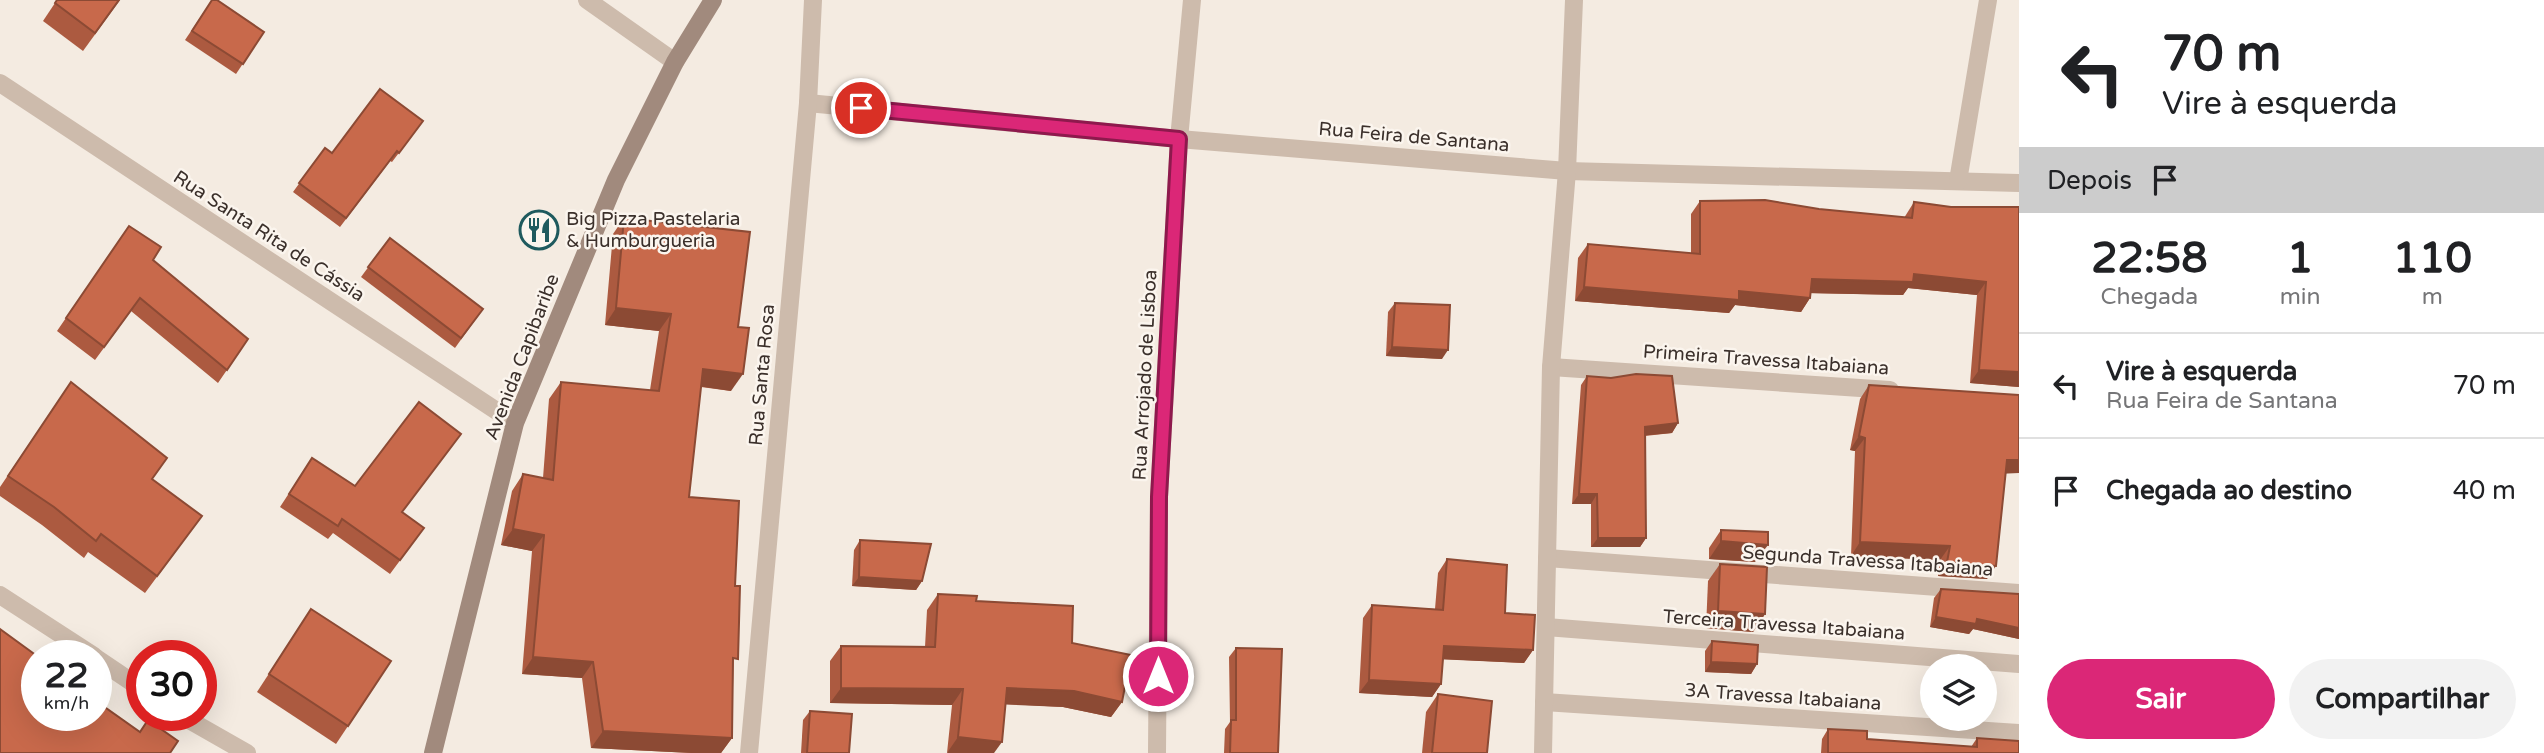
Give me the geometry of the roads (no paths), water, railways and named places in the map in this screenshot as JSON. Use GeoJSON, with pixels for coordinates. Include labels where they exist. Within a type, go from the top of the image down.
{"type":"FeatureCollection","features":[{"type":"Feature","properties":{"kind":"street"},"geometry":{"type":"LineString","coordinates":[[587,0],[675,62]]}},
{"type":"Feature","properties":{"kind":"street","name":"Avenida Capibaribe"},"geometry":{"type":"LineString","coordinates":[[433,753],[515,423],[616,180],[675,62],[713,0]]}},
{"type":"Feature","properties":{"kind":"street","name":"Rua Santa Rosa"},"geometry":{"type":"LineString","coordinates":[[749,753],[808,103],[813,0]]}},
{"type":"Feature","properties":{"kind":"street","name":"Rua Arrojado de Lisboa"},"geometry":{"type":"LineString","coordinates":[[1157,753],[1159,497],[1179,139],[1192,0]]}},
{"type":"Feature","properties":{"kind":"street"},"geometry":{"type":"LineString","coordinates":[[1543,753],[1551,367],[1567,171],[1574,0]]}},
{"type":"Feature","properties":{"kind":"street"},"geometry":{"type":"LineString","coordinates":[[1958,181],[1988,0]]}},
{"type":"Feature","properties":{"kind":"street","name":"Rua Santa Rita de Cássia"},"geometry":{"type":"LineString","coordinates":[[0,83],[515,423]]}},
{"type":"Feature","properties":{"kind":"street","name":"Rua Feira de Santana"},"geometry":{"type":"LineString","coordinates":[[808,103],[1179,139],[1567,171],[2019,183]]}},
{"type":"Feature","properties":{"kind":"street","name":"Primeira Travessa Itabaiana"},"geometry":{"type":"LineString","coordinates":[[1551,367],[1909,391]]}},
{"type":"Feature","properties":{"kind":"street","name":"Segunda Travessa Itabaiana"},"geometry":{"type":"LineString","coordinates":[[1547,558],[2019,593]]}},
{"type":"Feature","properties":{"kind":"street"},"geometry":{"type":"LineString","coordinates":[[0,595],[69,640]]}},
{"type":"Feature","properties":{"kind":"street","name":"Terceira Travessa Itabaiana"},"geometry":{"type":"LineString","coordinates":[[1546,627],[2019,664]]}},
{"type":"Feature","properties":{"kind":"street","name":"3A Travessa Itabaiana"},"geometry":{"type":"LineString","coordinates":[[1544,702],[2019,733]]}},
{"type":"Feature","properties":{"kind":"street"},"geometry":{"type":"LineString","coordinates":[[208,731],[247,753]]}},
{"type":"Feature","properties":{"kind":"place","name":"Big Pizza Pastelaria & Humburgueria"},"geometry":{"type":"Point","coordinates":[539,230]}}]}
